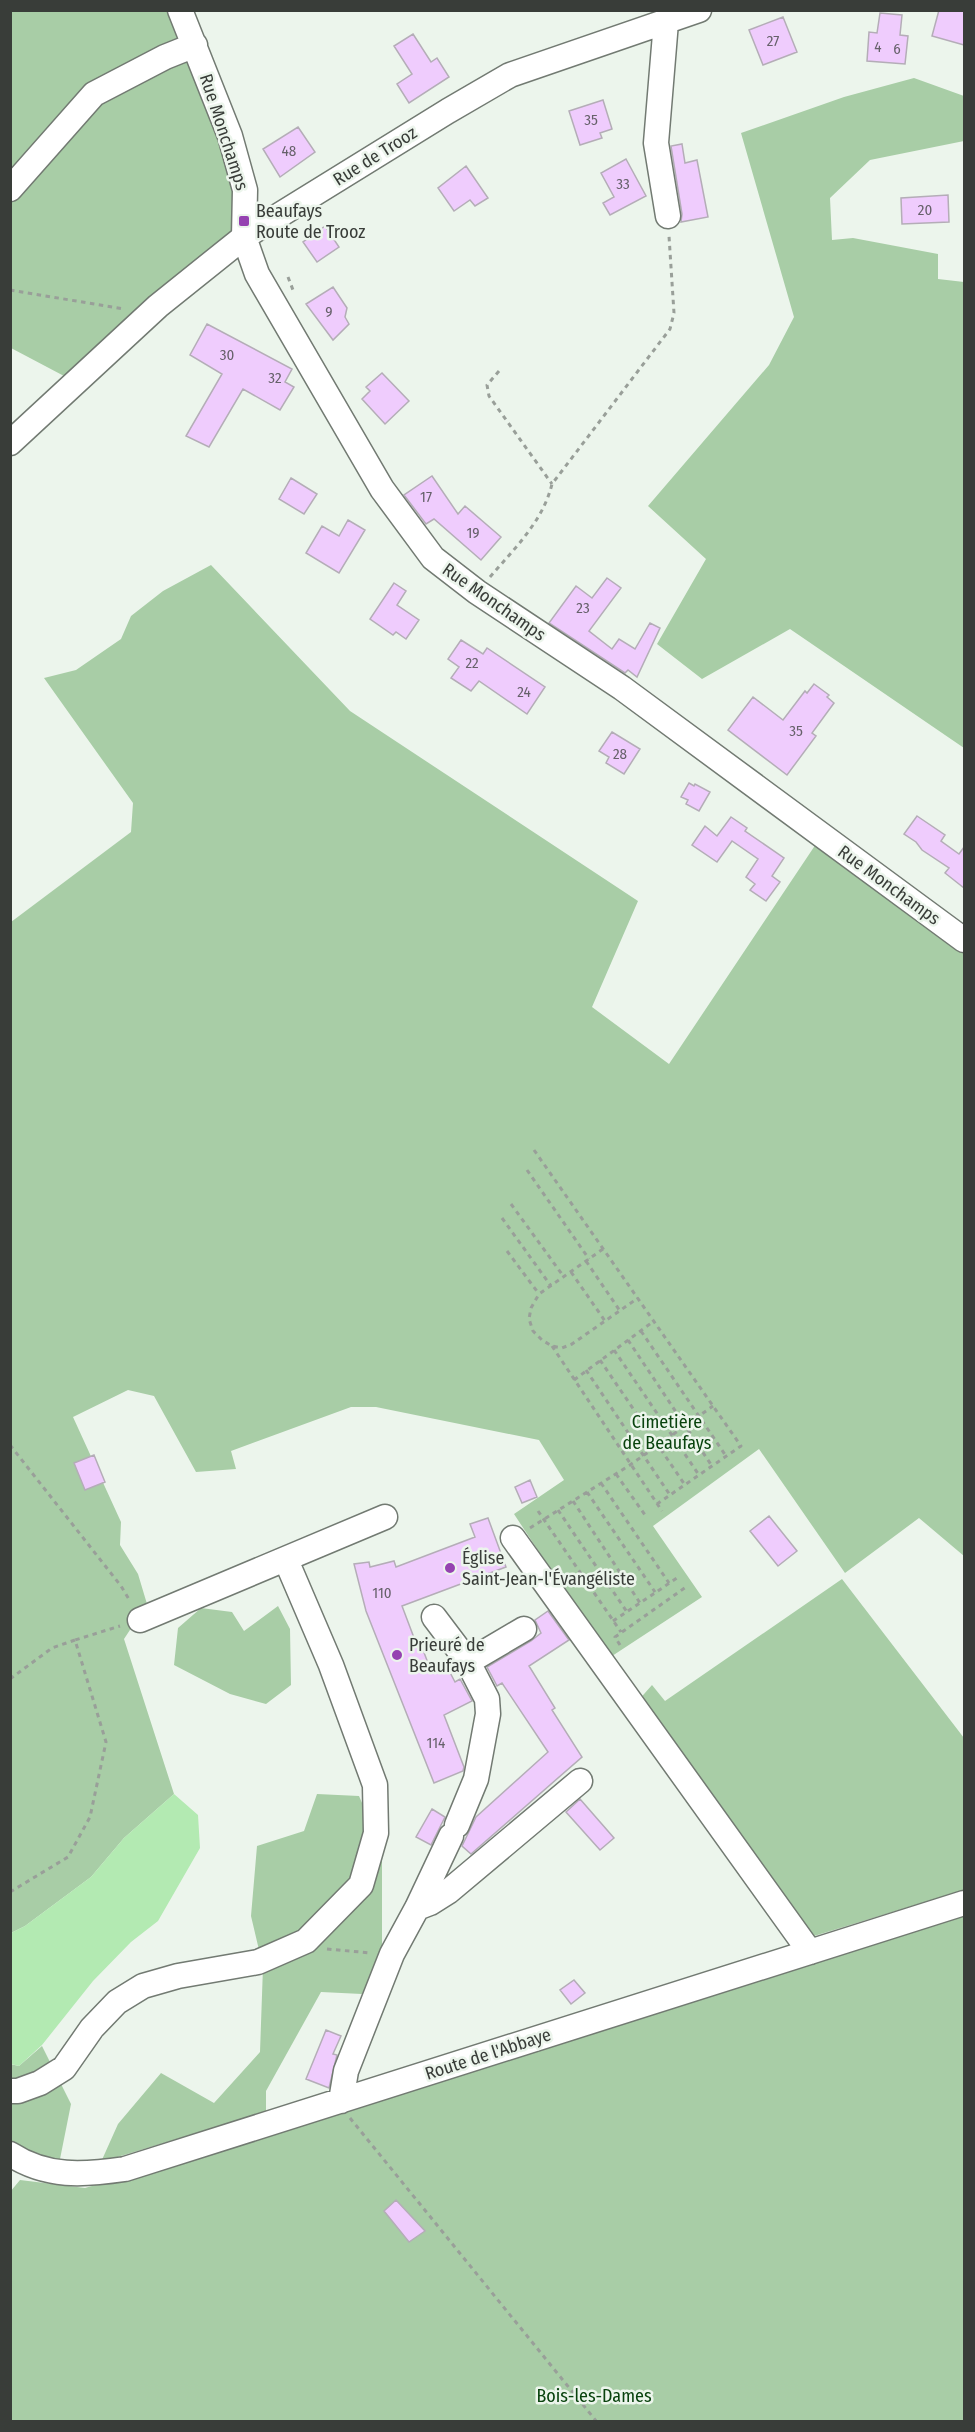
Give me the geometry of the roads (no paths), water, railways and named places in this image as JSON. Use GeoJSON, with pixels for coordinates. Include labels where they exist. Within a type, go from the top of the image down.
{"type":"FeatureCollection","features":[{"type":"Feature","properties":{"kind":"street","name":"Rue Monchamps"},"geometry":{"type":"LineString","coordinates":[[180,10],[230,136],[245,190],[244,237],[257,274],[382,489],[433,558],[477,592],[622,688],[964,940]]}},
{"type":"Feature","properties":{"kind":"street","name":"Rue de Trooz"},"geometry":{"type":"LineString","coordinates":[[10,443],[150,313],[244,237],[510,75],[699,10]]}},
{"type":"Feature","properties":{"kind":"street"},"geometry":{"type":"LineString","coordinates":[[666,22],[656,143],[668,216]]}},
{"type":"Feature","properties":{"kind":"street"},"geometry":{"type":"LineString","coordinates":[[10,189],[94,94],[165,57],[195,45]]}},
{"type":"Feature","properties":{"kind":"street"},"geometry":{"type":"LineString","coordinates":[[140,1620],[386,1517]]}},
{"type":"Feature","properties":{"kind":"street"},"geometry":{"type":"LineString","coordinates":[[513,1538],[810,1952]]}},
{"type":"Feature","properties":{"kind":"street"},"geometry":{"type":"LineString","coordinates":[[10,2091],[18,2091],[40,2083],[64,2068],[92,2028],[117,2002],[142,1986],[178,1976],[258,1962],[306,1941],[361,1885],[376,1833],[375,1785],[331,1665],[286,1560]]}},
{"type":"Feature","properties":{"kind":"street"},"geometry":{"type":"LineString","coordinates":[[341,2101],[346,2071],[392,1954],[417,1908],[477,1779],[488,1714],[487,1699],[468,1662],[434,1617]]}},
{"type":"Feature","properties":{"kind":"street"},"geometry":{"type":"LineString","coordinates":[[468,1662],[524,1629]]}},
{"type":"Feature","properties":{"kind":"street"},"geometry":{"type":"LineString","coordinates":[[417,1908],[449,1891],[580,1781]]}},
{"type":"Feature","properties":{"kind":"street","name":"Route de l'Abbaye"},"geometry":{"type":"LineString","coordinates":[[10,2154],[25,2164],[57,2174],[87,2175],[125,2169],[964,1903]]}},
{"type":"Feature","properties":{"kind":"place","name":"Beaufays Route de Trooz"},"geometry":{"type":"Point","coordinates":[244,221]}},
{"type":"Feature","properties":{"kind":"place","name":"Église Saint-Jean-l'Évangéliste"},"geometry":{"type":"Point","coordinates":[450,1568]}},
{"type":"Feature","properties":{"kind":"place","name":"Prieuré de Beaufays"},"geometry":{"type":"Point","coordinates":[397,1655]}},
{"type":"Feature","properties":{"kind":"park label","name":"Cimetière de Beaufays"},"geometry":{"type":"Point","coordinates":[667,1432]}},
{"type":"Feature","properties":{"kind":"park label","name":"Bois-les-Dames"},"geometry":{"type":"Point","coordinates":[594,2396]}}]}
